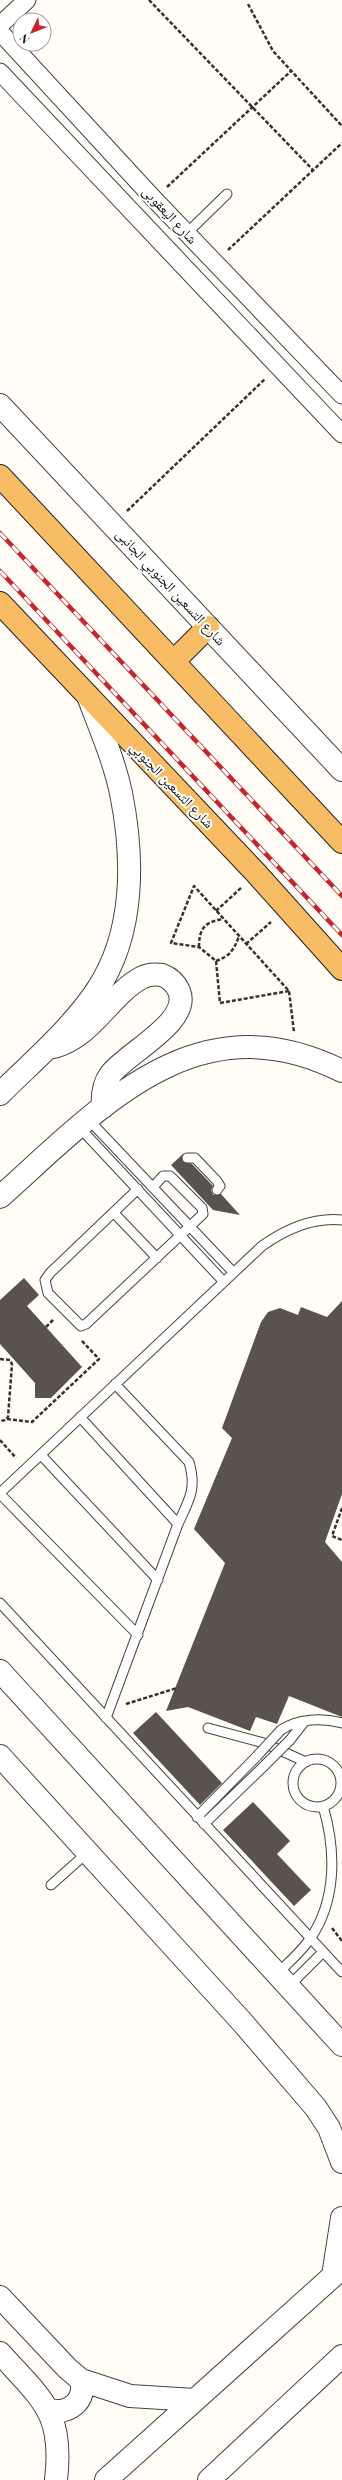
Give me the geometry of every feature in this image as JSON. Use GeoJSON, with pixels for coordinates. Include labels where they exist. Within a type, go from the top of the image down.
{"type":"FeatureCollection","features":[{"type":"Feature","properties":{"kind":"highway"},"geometry":{"type":"LineString","coordinates":[[0,476],[342,842]]}},
{"type":"Feature","properties":{"kind":"highway","name":"شارع التسعين الجنوبي"},"geometry":{"type":"LineString","coordinates":[[0,603],[256,873],[342,969]]}},
{"type":"Feature","properties":{"kind":"highway"},"geometry":{"type":"LineString","coordinates":[[174,661],[208,627]]}},
{"type":"Feature","properties":{"kind":"street"},"geometry":{"type":"LineString","coordinates":[[0,25],[27,0]]}},
{"type":"Feature","properties":{"kind":"street","name":"شارع اليعقوبى"},"geometry":{"type":"LineString","coordinates":[[0,32],[154,199],[342,395]]}},
{"type":"Feature","properties":{"kind":"street","name":"شارع اليعقوبى"},"geometry":{"type":"LineString","coordinates":[[0,72],[342,434]]}},
{"type":"Feature","properties":{"kind":"street","name":"شارع التسعين الجنوبي الجانبى"},"geometry":{"type":"LineString","coordinates":[[0,405],[342,770]]}},
{"type":"Feature","properties":{"kind":"street"},"geometry":{"type":"LineString","coordinates":[[0,1094],[44,1050],[97,990],[110,967],[124,929],[128,896],[126,828],[121,793],[112,760],[88,696]]}},
{"type":"Feature","properties":{"kind":"street"},"geometry":{"type":"LineString","coordinates":[[44,1050],[57,1046],[79,1035],[141,978],[157,974],[172,980],[177,987],[181,1001],[176,1016],[109,1076],[90,1118]]}},
{"type":"Feature","properties":{"kind":"street"},"geometry":{"type":"LineString","coordinates":[[0,1197],[90,1118],[153,1072],[199,1054],[248,1047],[296,1053],[342,1071]]}},
{"type":"Feature","properties":{"kind":"street"},"geometry":{"type":"LineString","coordinates":[[0,1671],[342,2045]]}},
{"type":"Feature","properties":{"kind":"street"},"geometry":{"type":"LineString","coordinates":[[0,1756],[243,2023],[316,2108],[329,2128],[341,2154]]}},
{"type":"Feature","properties":{"kind":"street"},"geometry":{"type":"LineString","coordinates":[[106,2480],[337,2272],[342,2218]]}},
{"type":"Feature","properties":{"kind":"street"},"geometry":{"type":"LineString","coordinates":[[0,2297],[67,2368],[81,2380],[130,2396],[195,2400]]}},
{"type":"Feature","properties":{"kind":"street"},"geometry":{"type":"LineString","coordinates":[[0,2353],[38,2396],[48,2410],[56,2427],[59,2445],[56,2480]]}},
{"type":"Feature","properties":{"kind":"street"},"geometry":{"type":"LineString","coordinates":[[209,2480],[342,2356]]}},
{"type":"Feature","properties":{"kind":"street"},"geometry":{"type":"LineString","coordinates":[[48,2410],[62,2412],[74,2406],[82,2393],[81,2380]]}},
{"type":"Feature","properties":{"kind":"lane"},"geometry":{"type":"LineString","coordinates":[[187,233],[226,194]]}},
{"type":"Feature","properties":{"kind":"lane"},"geometry":{"type":"LineString","coordinates":[[90,1118],[152,1187],[233,1272]]}},
{"type":"Feature","properties":{"kind":"lane"},"geometry":{"type":"LineString","coordinates":[[90,1118],[138,1190],[223,1280]]}},
{"type":"Feature","properties":{"kind":"lane"},"geometry":{"type":"LineString","coordinates":[[187,1158],[195,1158],[217,1181],[220,1186],[217,1190]]}},
{"type":"Feature","properties":{"kind":"lane"},"geometry":{"type":"LineString","coordinates":[[152,1187],[163,1176],[168,1175],[175,1168]]}},
{"type":"Feature","properties":{"kind":"lane"},"geometry":{"type":"LineString","coordinates":[[138,1190],[50,1273],[45,1280],[48,1293],[79,1325],[86,1324],[203,1214],[202,1203],[168,1175]]}},
{"type":"Feature","properties":{"kind":"lane"},"geometry":{"type":"LineString","coordinates":[[114,1213],[157,1258]]}},
{"type":"Feature","properties":{"kind":"lane"},"geometry":{"type":"LineString","coordinates":[[138,1635],[0,1494],[223,1280],[262,1246],[287,1230],[317,1220],[342,1220]]}},
{"type":"Feature","properties":{"kind":"lane"},"geometry":{"type":"LineString","coordinates":[[106,1718],[178,1524],[192,1495],[194,1478],[189,1462],[115,1384]]}},
{"type":"Feature","properties":{"kind":"lane"},"geometry":{"type":"LineString","coordinates":[[80,1417],[178,1524]]}},
{"type":"Feature","properties":{"kind":"lane"},"geometry":{"type":"LineString","coordinates":[[41,1455],[158,1580]]}},
{"type":"Feature","properties":{"kind":"lane"},"geometry":{"type":"LineString","coordinates":[[0,1603],[342,1972]]}},
{"type":"Feature","properties":{"kind":"lane"},"geometry":{"type":"LineString","coordinates":[[197,1817],[282,1730],[291,1724],[323,1720],[342,1723]]}},
{"type":"Feature","properties":{"kind":"lane"},"geometry":{"type":"LineString","coordinates":[[204,1824],[290,1740],[304,1722]]}},
{"type":"Feature","properties":{"kind":"lane"},"geometry":{"type":"LineString","coordinates":[[208,1728],[264,1743],[306,1762],[322,1760],[336,1769],[340,1776],[340,1792],[335,1799],[323,1806],[313,1807],[305,1804],[295,1791],[295,1774],[306,1762]]}},
{"type":"Feature","properties":{"kind":"lane"},"geometry":{"type":"LineString","coordinates":[[282,1980],[311,1938],[323,1913],[332,1872],[332,1843],[323,1806]]}},
{"type":"Feature","properties":{"kind":"lane"},"geometry":{"type":"LineString","coordinates":[[51,1885],[88,1852]]}},
{"type":"Feature","properties":{"kind":"lane"},"geometry":{"type":"LineString","coordinates":[[282,1980],[323,1952]]}},
{"type":"Feature","properties":{"kind":"path"},"geometry":{"type":"LineString","coordinates":[[149,0],[313,170]]}},
{"type":"Feature","properties":{"kind":"path"},"geometry":{"type":"LineString","coordinates":[[248,4],[274,51],[290,71],[342,126]]}},
{"type":"Feature","properties":{"kind":"path"},"geometry":{"type":"LineString","coordinates":[[154,199],[290,71]]}},
{"type":"Feature","properties":{"kind":"path"},"geometry":{"type":"LineString","coordinates":[[215,263],[342,143]]}},
{"type":"Feature","properties":{"kind":"path"},"geometry":{"type":"LineString","coordinates":[[112,525],[279,366]]}},
{"type":"Feature","properties":{"kind":"path"},"geometry":{"type":"LineString","coordinates":[[216,911],[256,873]]}},
{"type":"Feature","properties":{"kind":"path"},"geometry":{"type":"LineString","coordinates":[[289,991],[220,1003],[216,961],[199,947],[171,943],[194,886],[289,991],[296,1053]]}},
{"type":"Feature","properties":{"kind":"path"},"geometry":{"type":"LineString","coordinates":[[246,944],[287,908]]}},
{"type":"Feature","properties":{"kind":"path"},"geometry":{"type":"LineString","coordinates":[[199,947],[199,936],[202,928],[208,922],[223,919]]}},
{"type":"Feature","properties":{"kind":"path"},"geometry":{"type":"LineString","coordinates":[[216,961],[228,957],[239,936]]}},
{"type":"Feature","properties":{"kind":"path"},"geometry":{"type":"LineString","coordinates":[[46,1327],[58,1315]]}},
{"type":"Feature","properties":{"kind":"path"},"geometry":{"type":"LineString","coordinates":[[0,1421],[7,1419],[32,1422],[99,1360],[79,1337]]}},
{"type":"Feature","properties":{"kind":"path"},"geometry":{"type":"LineString","coordinates":[[0,1359],[12,1362],[7,1419]]}},
{"type":"Feature","properties":{"kind":"path"},"geometry":{"type":"LineString","coordinates":[[0,1440],[26,1469]]}},
{"type":"Feature","properties":{"kind":"path"},"geometry":{"type":"LineString","coordinates":[[342,1508],[332,1536],[342,1540]]}},
{"type":"Feature","properties":{"kind":"path"},"geometry":{"type":"LineString","coordinates":[[134,1703],[177,1688]]}},
{"type":"Feature","properties":{"kind":"building"},"geometry":{"type":"Polygon","coordinates":[[[183,1154],[182,1161],[192,1164],[213,1186],[211,1190],[213,1195],[221,1194],[240,1215],[213,1210],[171,1165],[183,1154]]]}},
{"type":"Feature","properties":{"kind":"building"},"geometry":{"type":"Polygon","coordinates":[[[24,1278],[39,1295],[27,1306],[82,1367],[51,1398],[35,1398],[35,1383],[0,1344],[0,1300],[24,1278]]]}},
{"type":"Feature","properties":{"kind":"building"},"geometry":{"type":"Polygon","coordinates":[[[342,1301],[342,1494],[325,1542],[342,1562],[342,1717],[289,1696],[277,1724],[256,1717],[250,1731],[188,1707],[166,1711],[225,1563],[194,1529],[232,1438],[222,1428],[261,1322],[268,1312],[280,1308],[298,1315],[301,1307],[327,1317],[342,1301]]]}},
{"type":"Feature","properties":{"kind":"building"},"geometry":{"type":"Polygon","coordinates":[[[156,1712],[222,1783],[200,1805],[133,1733],[156,1712]]]}},
{"type":"Feature","properties":{"kind":"building"},"geometry":{"type":"Polygon","coordinates":[[[253,1802],[290,1841],[277,1854],[311,1890],[294,1906],[223,1830],[253,1802]]]}},
{"type":"Feature","properties":{"kind":"railway"},"geometry":{"type":"LineString","coordinates":[[0,533],[342,896]]}},
{"type":"Feature","properties":{"kind":"railway"},"geometry":{"type":"LineString","coordinates":[[0,571],[342,935]]}}]}
